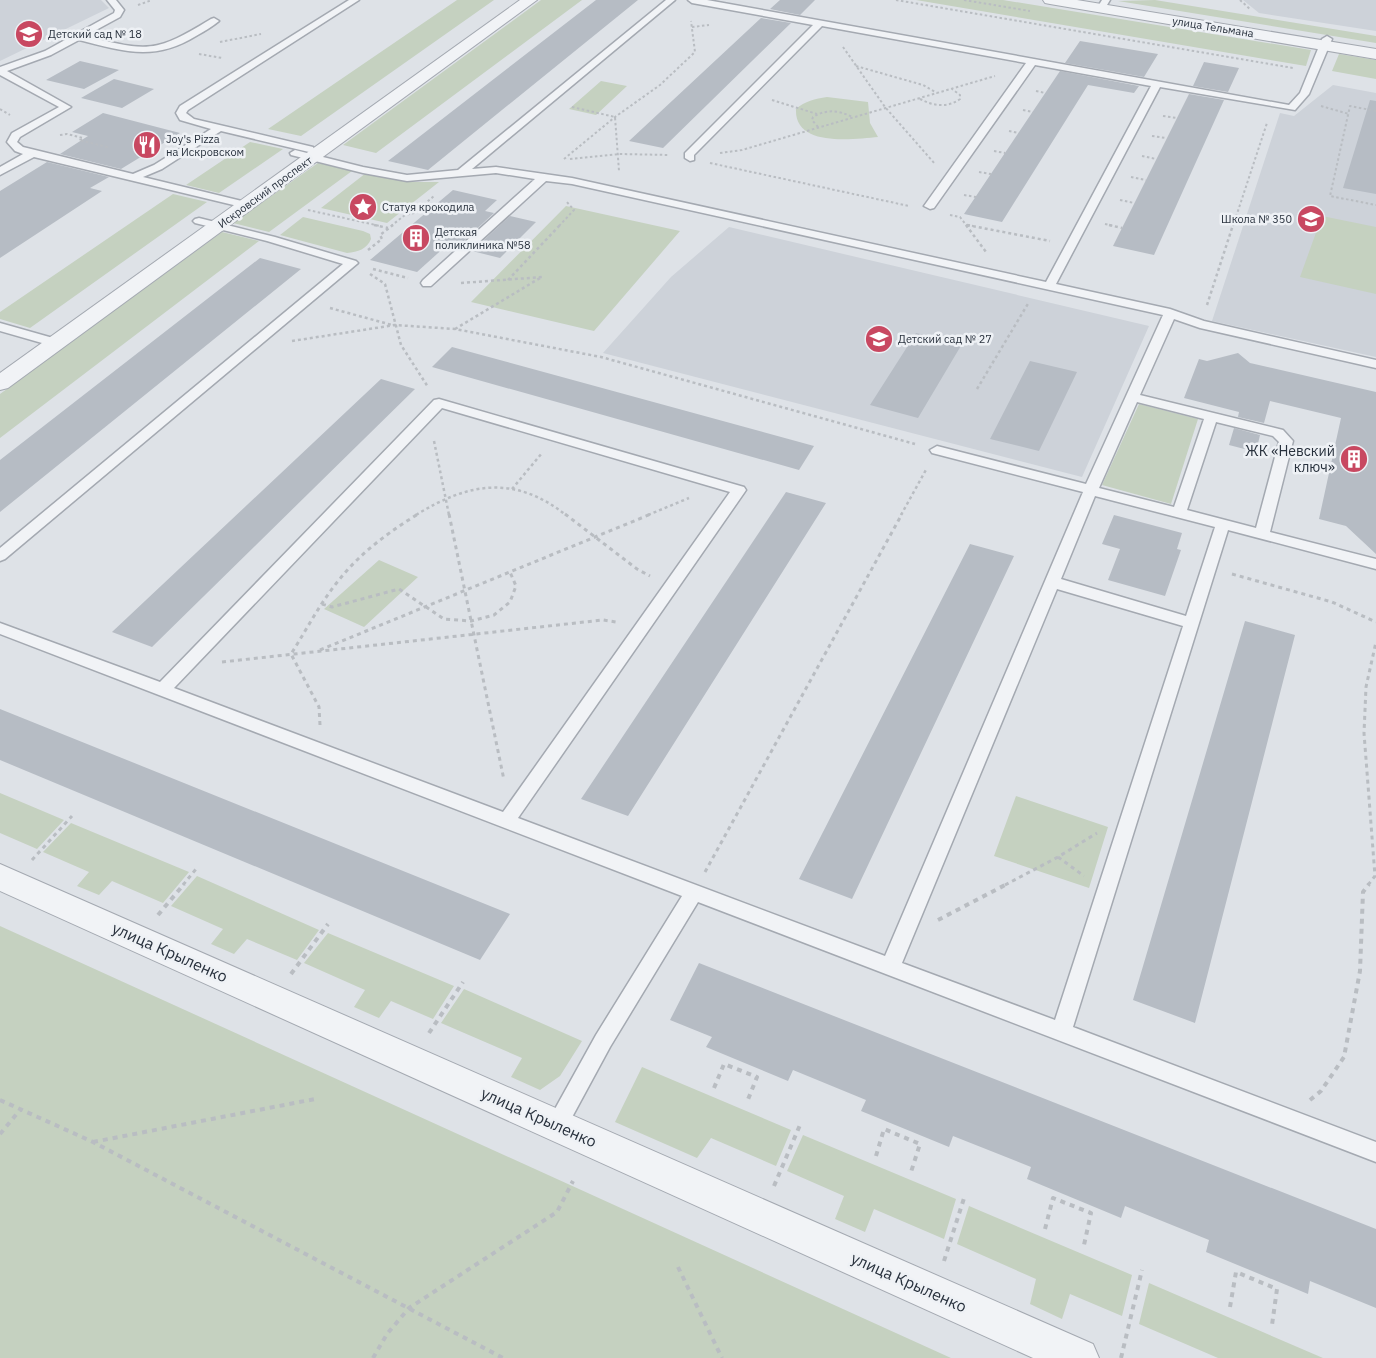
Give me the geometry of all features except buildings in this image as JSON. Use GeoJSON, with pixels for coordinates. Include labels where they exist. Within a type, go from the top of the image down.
{"type":"FeatureCollection","features":[{"type":"Feature","properties":{"kind":"street","name":"Искровский проспект"},"geometry":{"type":"LineString","coordinates":[[0,362],[199,220],[237,203],[510,0]]}},
{"type":"Feature","properties":{"kind":"street","name":"Искровский проспект"},"geometry":{"type":"LineString","coordinates":[[308,152],[530,0]]}},
{"type":"Feature","properties":{"kind":"street","name":"улица Тельмана"},"geometry":{"type":"LineString","coordinates":[[1050,0],[1102,3],[1326,42],[1376,54]]}},
{"type":"Feature","properties":{"kind":"street","name":"улица Тельмана"},"geometry":{"type":"LineString","coordinates":[[1326,42],[1376,47]]}},
{"type":"Feature","properties":{"kind":"street","name":"Искровский проспект"},"geometry":{"type":"LineString","coordinates":[[0,383],[219,225],[237,203]]}},
{"type":"Feature","properties":{"kind":"street","name":"улица Крыленко"},"geometry":{"type":"LineString","coordinates":[[6,879],[1079,1358]]}},
{"type":"Feature","properties":{"kind":"lane"},"geometry":{"type":"LineString","coordinates":[[0,71],[48,53],[117,15],[120,10],[111,0]]}},
{"type":"Feature","properties":{"kind":"lane"},"geometry":{"type":"LineString","coordinates":[[355,0],[184,108],[181,113],[184,118],[308,152],[363,170],[407,178],[435,177],[462,172],[496,170],[545,176],[1170,313],[1200,324],[1376,364]]}},
{"type":"Feature","properties":{"kind":"lane"},"geometry":{"type":"LineString","coordinates":[[462,172],[671,0]]}},
{"type":"Feature","properties":{"kind":"lane"},"geometry":{"type":"LineString","coordinates":[[692,0],[1031,64],[1291,108],[1304,94],[1326,42]]}},
{"type":"Feature","properties":{"kind":"lane"},"geometry":{"type":"LineString","coordinates":[[78,37],[134,50],[159,49],[175,46],[214,21]]}},
{"type":"Feature","properties":{"kind":"lane"},"geometry":{"type":"LineString","coordinates":[[690,156],[749,95],[823,24]]}},
{"type":"Feature","properties":{"kind":"lane"},"geometry":{"type":"LineString","coordinates":[[930,206],[1031,64]]}},
{"type":"Feature","properties":{"kind":"lane"},"geometry":{"type":"LineString","coordinates":[[0,71],[66,107],[16,135],[12,142],[18,149],[237,203]]}},
{"type":"Feature","properties":{"kind":"lane"},"geometry":{"type":"LineString","coordinates":[[1043,286],[1071,245],[1157,84]]}},
{"type":"Feature","properties":{"kind":"lane"},"geometry":{"type":"LineString","coordinates":[[134,178],[142,172],[158,167],[219,128]]}},
{"type":"Feature","properties":{"kind":"lane"},"geometry":{"type":"LineString","coordinates":[[0,172],[32,153]]}},
{"type":"Feature","properties":{"kind":"lane"},"geometry":{"type":"LineString","coordinates":[[427,283],[545,176]]}},
{"type":"Feature","properties":{"kind":"lane"},"geometry":{"type":"LineString","coordinates":[[199,220],[352,263]]}},
{"type":"Feature","properties":{"kind":"lane"},"geometry":{"type":"LineString","coordinates":[[0,556],[352,263]]}},
{"type":"Feature","properties":{"kind":"lane"},"geometry":{"type":"LineString","coordinates":[[890,967],[1090,489],[1170,313]]}},
{"type":"Feature","properties":{"kind":"lane"},"geometry":{"type":"LineString","coordinates":[[0,327],[56,343]]}},
{"type":"Feature","properties":{"kind":"lane"},"geometry":{"type":"LineString","coordinates":[[1132,397],[1278,433],[1286,441],[1262,534]]}},
{"type":"Feature","properties":{"kind":"lane"},"geometry":{"type":"LineString","coordinates":[[162,690],[433,409],[556,437],[739,490],[506,821]]}},
{"type":"Feature","properties":{"kind":"lane"},"geometry":{"type":"LineString","coordinates":[[1179,512],[1211,416]]}},
{"type":"Feature","properties":{"kind":"lane"},"geometry":{"type":"LineString","coordinates":[[937,450],[1376,564]]}},
{"type":"Feature","properties":{"kind":"lane"},"geometry":{"type":"LineString","coordinates":[[1061,1032],[1223,524]]}},
{"type":"Feature","properties":{"kind":"lane"},"geometry":{"type":"LineString","coordinates":[[1052,582],[1192,623]]}},
{"type":"Feature","properties":{"kind":"lane"},"geometry":{"type":"LineString","coordinates":[[0,628],[1376,1152]]}},
{"type":"Feature","properties":{"kind":"lane"},"geometry":{"type":"LineString","coordinates":[[557,1125],[603,1041],[694,892]]}},
{"type":"Feature","properties":{"kind":"path"},"geometry":{"type":"LineString","coordinates":[[896,0],[1314,71]]}},
{"type":"Feature","properties":{"kind":"path"},"geometry":{"type":"LineString","coordinates":[[1240,0],[1256,14]]}},
{"type":"Feature","properties":{"kind":"path"},"geometry":{"type":"LineString","coordinates":[[657,155],[619,154],[564,159],[615,116],[660,86],[695,52],[691,19]]}},
{"type":"Feature","properties":{"kind":"path"},"geometry":{"type":"LineString","coordinates":[[823,24],[885,107],[936,166]]}},
{"type":"Feature","properties":{"kind":"path"},"geometry":{"type":"LineString","coordinates":[[175,46],[228,41],[267,32]]}},
{"type":"Feature","properties":{"kind":"path"},"geometry":{"type":"LineString","coordinates":[[175,46],[196,54],[255,63]]}},
{"type":"Feature","properties":{"kind":"path"},"geometry":{"type":"LineString","coordinates":[[690,156],[742,150],[885,107],[920,99],[1031,64]]}},
{"type":"Feature","properties":{"kind":"path"},"geometry":{"type":"LineString","coordinates":[[856,66],[923,85],[938,93]]}},
{"type":"Feature","properties":{"kind":"path"},"geometry":{"type":"LineString","coordinates":[[920,99],[930,104],[951,104],[960,99],[960,95],[952,89]]}},
{"type":"Feature","properties":{"kind":"path"},"geometry":{"type":"LineString","coordinates":[[749,95],[817,114],[836,112],[852,117]]}},
{"type":"Feature","properties":{"kind":"path"},"geometry":{"type":"LineString","coordinates":[[1299,99],[1349,114]]}},
{"type":"Feature","properties":{"kind":"path"},"geometry":{"type":"LineString","coordinates":[[1200,324],[1273,105]]}},
{"type":"Feature","properties":{"kind":"path"},"geometry":{"type":"LineString","coordinates":[[1376,111],[1350,106],[1330,196],[1376,205]]}},
{"type":"Feature","properties":{"kind":"path"},"geometry":{"type":"LineString","coordinates":[[571,107],[615,116]]}},
{"type":"Feature","properties":{"kind":"path"},"geometry":{"type":"LineString","coordinates":[[817,114],[812,120],[819,127]]}},
{"type":"Feature","properties":{"kind":"path"},"geometry":{"type":"LineString","coordinates":[[615,116],[620,192]]}},
{"type":"Feature","properties":{"kind":"path"},"geometry":{"type":"LineString","coordinates":[[690,156],[918,208]]}},
{"type":"Feature","properties":{"kind":"path"},"geometry":{"type":"LineString","coordinates":[[352,263],[382,239],[380,235],[388,228],[405,215],[414,213],[462,172]]}},
{"type":"Feature","properties":{"kind":"path"},"geometry":{"type":"LineString","coordinates":[[507,280],[574,210],[565,200]]}},
{"type":"Feature","properties":{"kind":"path"},"geometry":{"type":"LineString","coordinates":[[308,210],[388,228]]}},
{"type":"Feature","properties":{"kind":"path"},"geometry":{"type":"LineString","coordinates":[[944,214],[960,218],[967,225],[1005,278]]}},
{"type":"Feature","properties":{"kind":"path"},"geometry":{"type":"LineString","coordinates":[[967,225],[1071,245]]}},
{"type":"Feature","properties":{"kind":"path"},"geometry":{"type":"LineString","coordinates":[[352,263],[367,267],[369,274],[385,284],[401,345],[433,409],[446,499],[504,781],[522,799]]}},
{"type":"Feature","properties":{"kind":"path"},"geometry":{"type":"LineString","coordinates":[[455,328],[543,277]]}},
{"type":"Feature","properties":{"kind":"path"},"geometry":{"type":"LineString","coordinates":[[976,389],[1043,286]]}},
{"type":"Feature","properties":{"kind":"path"},"geometry":{"type":"LineString","coordinates":[[305,302],[395,326]]}},
{"type":"Feature","properties":{"kind":"path"},"geometry":{"type":"LineString","coordinates":[[251,348],[395,326],[455,328],[601,357],[937,450],[694,892]]}},
{"type":"Feature","properties":{"kind":"path"},"geometry":{"type":"LineString","coordinates":[[512,489],[556,437]]}},
{"type":"Feature","properties":{"kind":"path"},"geometry":{"type":"LineString","coordinates":[[315,652],[721,484]]}},
{"type":"Feature","properties":{"kind":"path"},"geometry":{"type":"LineString","coordinates":[[291,654],[322,604],[348,569],[386,536],[417,514],[446,499],[465,492],[486,488],[512,489],[532,494],[550,502],[638,569],[671,587]]}},
{"type":"Feature","properties":{"kind":"path"},"geometry":{"type":"LineString","coordinates":[[1210,567],[1332,602],[1376,622]]}},
{"type":"Feature","properties":{"kind":"path"},"geometry":{"type":"LineString","coordinates":[[322,604],[332,607],[399,589],[444,619],[471,622],[494,615],[510,602],[516,586],[510,572]]}},
{"type":"Feature","properties":{"kind":"path"},"geometry":{"type":"LineString","coordinates":[[184,666],[603,620],[643,626]]}},
{"type":"Feature","properties":{"kind":"path"},"geometry":{"type":"LineString","coordinates":[[1287,1118],[1321,1091],[1344,1058],[1358,981],[1363,892],[1375,876],[1364,733],[1366,688],[1376,642]]}},
{"type":"Feature","properties":{"kind":"path"},"geometry":{"type":"LineString","coordinates":[[291,654],[319,707]]}},
{"type":"Feature","properties":{"kind":"path"},"geometry":{"type":"LineString","coordinates":[[6,879],[72,816]]}},
{"type":"Feature","properties":{"kind":"path"},"geometry":{"type":"LineString","coordinates":[[968,905],[1058,857],[1100,831],[1125,830]]}},
{"type":"Feature","properties":{"kind":"path"},"geometry":{"type":"LineString","coordinates":[[1058,857],[1091,881]]}},
{"type":"Feature","properties":{"kind":"path"},"geometry":{"type":"LineString","coordinates":[[139,938],[196,869]]}},
{"type":"Feature","properties":{"kind":"path"},"geometry":{"type":"LineString","coordinates":[[273,998],[328,924]]}},
{"type":"Feature","properties":{"kind":"path"},"geometry":{"type":"LineString","coordinates":[[411,1060],[463,982]]}},
{"type":"Feature","properties":{"kind":"path"},"geometry":{"type":"LineString","coordinates":[[714,1088],[724,1064],[757,1077],[747,1102]]}},
{"type":"Feature","properties":{"kind":"path"},"geometry":{"type":"LineString","coordinates":[[92,1142],[315,1099]]}},
{"type":"Feature","properties":{"kind":"path"},"geometry":{"type":"LineString","coordinates":[[0,1100],[92,1142],[503,1358]]}},
{"type":"Feature","properties":{"kind":"path"},"geometry":{"type":"LineString","coordinates":[[0,1134],[20,1110]]}},
{"type":"Feature","properties":{"kind":"path"},"geometry":{"type":"LineString","coordinates":[[761,1216],[800,1125]]}},
{"type":"Feature","properties":{"kind":"path"},"geometry":{"type":"LineString","coordinates":[[876,1156],[884,1129],[920,1144],[911,1172]]}},
{"type":"Feature","properties":{"kind":"path"},"geometry":{"type":"LineString","coordinates":[[373,1358],[387,1334],[409,1308],[557,1212],[573,1181]]}},
{"type":"Feature","properties":{"kind":"path"},"geometry":{"type":"LineString","coordinates":[[934,1293],[965,1195]]}},
{"type":"Feature","properties":{"kind":"path"},"geometry":{"type":"LineString","coordinates":[[1045,1229],[1053,1198],[1091,1213],[1084,1245]]}},
{"type":"Feature","properties":{"kind":"path"},"geometry":{"type":"LineString","coordinates":[[678,1267],[722,1358]]}},
{"type":"Feature","properties":{"kind":"path"},"geometry":{"type":"LineString","coordinates":[[1121,1358],[1142,1270]]}},
{"type":"Feature","properties":{"kind":"path"},"geometry":{"type":"LineString","coordinates":[[1230,1307],[1236,1272],[1277,1288],[1272,1325]]}},
{"type":"Feature","properties":{"kind":"shaded area","name":"Детский сад № 18"},"geometry":{"type":"Polygon","coordinates":[[[0,0],[101,0],[109,8],[0,61],[0,0]]]}},
{"type":"Feature","properties":{"kind":"shaded area"},"geometry":{"type":"Polygon","coordinates":[[[1243,0],[1376,0],[1376,31],[1259,13],[1243,0]]]}},
{"type":"Feature","properties":{"kind":"shaded area","name":"Школа № 350"},"geometry":{"type":"Polygon","coordinates":[[[1333,85],[1376,93],[1376,357],[1212,321],[1280,113],[1294,116],[1333,85]]]}},
{"type":"Feature","properties":{"kind":"shaded area","name":"Детский сад № 27"},"geometry":{"type":"Polygon","coordinates":[[[729,227],[1149,326],[1082,477],[603,353],[671,277],[729,227]]]}},
{"type":"Feature","properties":{"kind":"green space"},"geometry":{"type":"Polygon","coordinates":[[[457,0],[494,0],[301,136],[268,129],[457,0]]]}},
{"type":"Feature","properties":{"kind":"green space"},"geometry":{"type":"Polygon","coordinates":[[[541,0],[582,0],[376,153],[343,145],[541,0]]]}},
{"type":"Feature","properties":{"kind":"green space"},"geometry":{"type":"Polygon","coordinates":[[[916,0],[1003,0],[1311,50],[1306,66],[916,0]]]}},
{"type":"Feature","properties":{"kind":"green space"},"geometry":{"type":"Polygon","coordinates":[[[1155,0],[1376,36],[1376,43],[1118,1],[1155,0]]]}},
{"type":"Feature","properties":{"kind":"green space"},"geometry":{"type":"Polygon","coordinates":[[[1339,54],[1376,60],[1376,79],[1332,71],[1339,54]]]}},
{"type":"Feature","properties":{"kind":"green space"},"geometry":{"type":"Polygon","coordinates":[[[601,81],[627,86],[596,115],[569,109],[601,81]]]}},
{"type":"Feature","properties":{"kind":"green space"},"geometry":{"type":"Polygon","coordinates":[[[827,97],[868,102],[870,123],[878,137],[855,139],[827,138],[815,136],[805,130],[798,121],[796,109],[810,101],[827,97]]]}},
{"type":"Feature","properties":{"kind":"green space"},"geometry":{"type":"Polygon","coordinates":[[[250,142],[283,149],[219,193],[186,185],[250,142]]]}},
{"type":"Feature","properties":{"kind":"green space"},"geometry":{"type":"Polygon","coordinates":[[[318,163],[352,171],[269,232],[233,223],[318,163]]]}},
{"type":"Feature","properties":{"kind":"green space"},"geometry":{"type":"Polygon","coordinates":[[[366,173],[406,182],[439,182],[387,223],[321,208],[366,173]]]}},
{"type":"Feature","properties":{"kind":"green space"},"geometry":{"type":"Polygon","coordinates":[[[173,194],[207,202],[30,328],[0,319],[0,312],[173,194]]]}},
{"type":"Feature","properties":{"kind":"green space"},"geometry":{"type":"Polygon","coordinates":[[[566,206],[680,231],[594,331],[471,302],[566,206]]]}},
{"type":"Feature","properties":{"kind":"green space"},"geometry":{"type":"Polygon","coordinates":[[[1322,216],[1376,227],[1376,294],[1300,277],[1322,216]]]}},
{"type":"Feature","properties":{"kind":"green space"},"geometry":{"type":"Polygon","coordinates":[[[303,217],[363,231],[370,234],[371,239],[362,249],[347,253],[280,235],[303,217]]]}},
{"type":"Feature","properties":{"kind":"green space"},"geometry":{"type":"Polygon","coordinates":[[[222,232],[259,241],[0,438],[0,394],[222,232]]]}},
{"type":"Feature","properties":{"kind":"green space"},"geometry":{"type":"Polygon","coordinates":[[[1139,404],[1198,419],[1171,504],[1102,485],[1139,404]]]}},
{"type":"Feature","properties":{"kind":"green space"},"geometry":{"type":"Polygon","coordinates":[[[379,560],[418,577],[364,627],[324,609],[379,560]]]}},
{"type":"Feature","properties":{"kind":"green space"},"geometry":{"type":"Polygon","coordinates":[[[0,793],[64,820],[37,849],[0,833],[0,793]]]}},
{"type":"Feature","properties":{"kind":"green space"},"geometry":{"type":"Polygon","coordinates":[[[1016,796],[1108,827],[1089,888],[994,856],[1016,796]]]}},
{"type":"Feature","properties":{"kind":"green space"},"geometry":{"type":"Polygon","coordinates":[[[71,823],[189,872],[163,903],[112,881],[99,895],[77,886],[89,872],[43,852],[71,823]]]}},
{"type":"Feature","properties":{"kind":"green space"},"geometry":{"type":"Polygon","coordinates":[[[197,876],[319,930],[297,960],[247,939],[234,954],[211,944],[223,929],[171,906],[197,876]]]}},
{"type":"Feature","properties":{"kind":"green space"},"geometry":{"type":"Polygon","coordinates":[[[0,926],[951,1358],[0,1358],[0,926]]]}},
{"type":"Feature","properties":{"kind":"green space"},"geometry":{"type":"Polygon","coordinates":[[[328,933],[454,986],[433,1019],[391,1001],[379,1018],[354,1007],[365,990],[304,963],[328,933]]]}},
{"type":"Feature","properties":{"kind":"green space"},"geometry":{"type":"Polygon","coordinates":[[[464,989],[582,1041],[560,1076],[540,1090],[511,1077],[522,1058],[441,1023],[464,989]]]}},
{"type":"Feature","properties":{"kind":"green space"},"geometry":{"type":"Polygon","coordinates":[[[642,1067],[791,1130],[776,1166],[711,1138],[697,1158],[615,1122],[642,1067]]]}},
{"type":"Feature","properties":{"kind":"green space"},"geometry":{"type":"Polygon","coordinates":[[[803,1135],[956,1199],[944,1239],[874,1209],[865,1232],[835,1219],[844,1196],[787,1171],[803,1135]]]}},
{"type":"Feature","properties":{"kind":"green space"},"geometry":{"type":"Polygon","coordinates":[[[969,1206],[1132,1275],[1122,1316],[1070,1294],[1062,1319],[1030,1304],[1036,1279],[957,1244],[969,1206]]]}},
{"type":"Feature","properties":{"kind":"green space"},"geometry":{"type":"Polygon","coordinates":[[[1149,1283],[1323,1358],[1218,1358],[1139,1324],[1149,1283]]]}},
{"type":"Feature","properties":{"kind":"place","name":"Детский сад № 18"},"geometry":{"type":"Point","coordinates":[29,34]}},
{"type":"Feature","properties":{"kind":"place","name":"Joy's Pizza на Искровском"},"geometry":{"type":"Point","coordinates":[147,145]}},
{"type":"Feature","properties":{"kind":"place","name":"Статуя крокодила"},"geometry":{"type":"Point","coordinates":[363,207]}},
{"type":"Feature","properties":{"kind":"place","name":"Школа № 350"},"geometry":{"type":"Point","coordinates":[1311,219]}},
{"type":"Feature","properties":{"kind":"place","name":"Детская поликлиника №58"},"geometry":{"type":"Point","coordinates":[416,238]}},
{"type":"Feature","properties":{"kind":"place","name":"Детский сад № 27"},"geometry":{"type":"Point","coordinates":[879,339]}},
{"type":"Feature","properties":{"kind":"place","name":"ЖК «Невский ключ»"},"geometry":{"type":"Point","coordinates":[1354,459]}}]}
